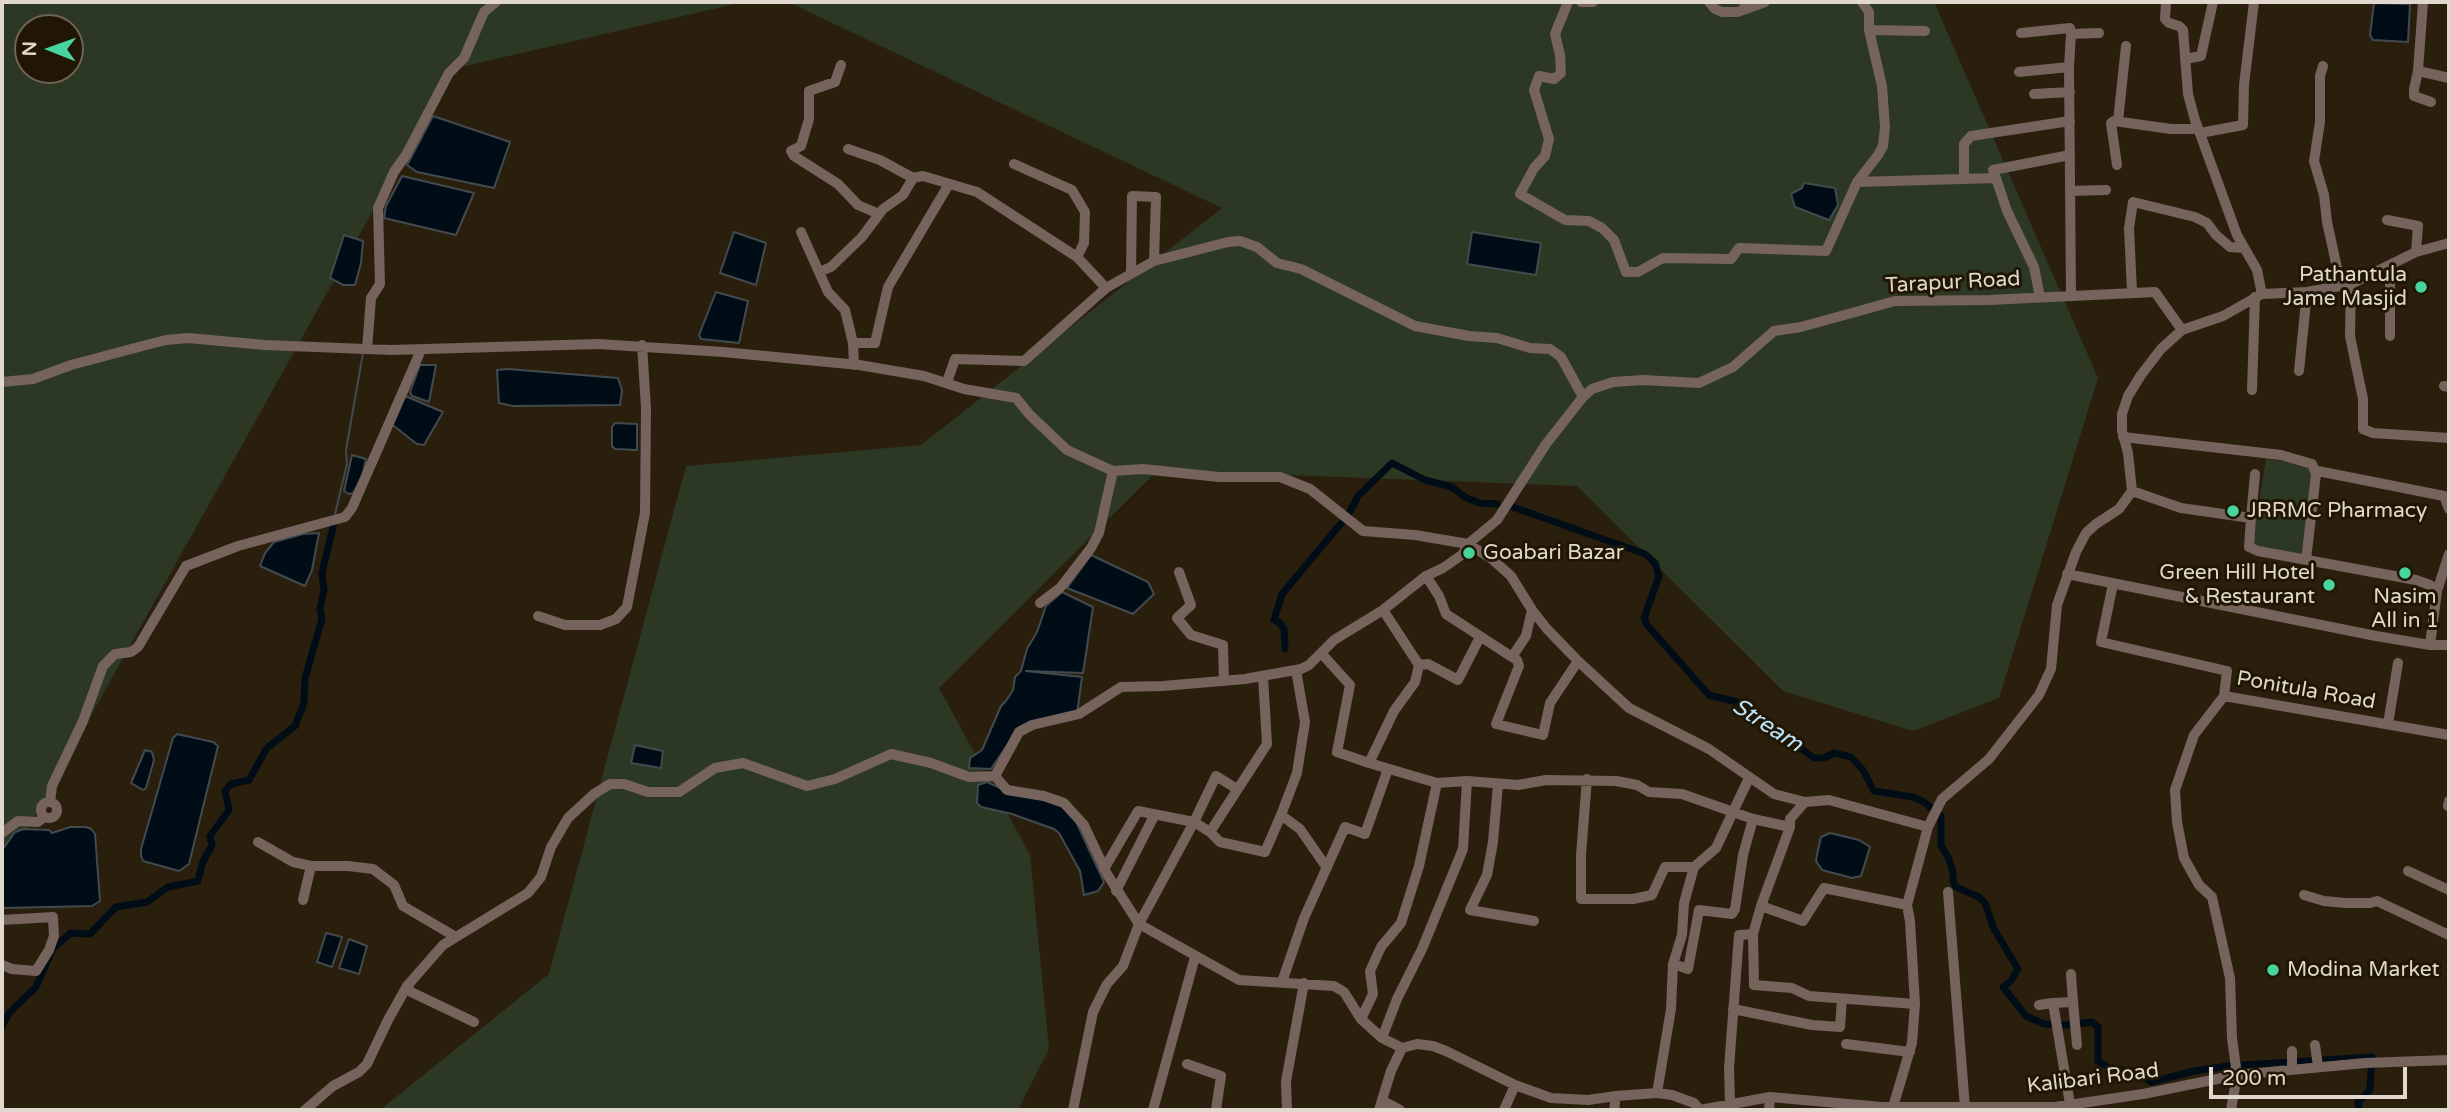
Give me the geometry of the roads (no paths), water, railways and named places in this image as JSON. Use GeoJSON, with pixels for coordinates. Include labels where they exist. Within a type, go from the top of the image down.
{"type":"FeatureCollection","features":[{"type":"Feature","properties":{"kind":"street"},"geometry":{"type":"LineString","coordinates":[[367,349],[371,298],[380,284],[378,208],[394,172],[406,155],[449,73],[464,58],[484,12],[496,2]]}},
{"type":"Feature","properties":{"kind":"street"},"geometry":{"type":"LineString","coordinates":[[1568,2],[1555,34],[1560,55],[1560,73],[1554,79],[1539,76],[1534,90],[1549,139],[1545,156],[1534,168],[1520,194],[1565,220],[1589,221],[1602,228],[1614,240],[1626,272],[1638,272],[1662,258],[1731,259],[1740,248],[1826,251],[1857,182],[1883,146],[1885,127],[1882,86],[1869,30],[1870,12],[1862,2]]}},
{"type":"Feature","properties":{"kind":"street"},"geometry":{"type":"LineString","coordinates":[[1581,2],[1593,2]]}},
{"type":"Feature","properties":{"kind":"street"},"geometry":{"type":"LineString","coordinates":[[1710,2],[1715,9],[1722,12],[1765,2]]}},
{"type":"Feature","properties":{"kind":"street"},"geometry":{"type":"LineString","coordinates":[[2166,2],[2165,19],[2183,30],[2188,94],[2199,131],[2237,235],[2257,270],[2259,296],[2252,390]]}},
{"type":"Feature","properties":{"kind":"street"},"geometry":{"type":"LineString","coordinates":[[2185,59],[2201,56],[2213,2]]}},
{"type":"Feature","properties":{"kind":"street"},"geometry":{"type":"LineString","coordinates":[[2117,164],[2111,124],[2118,121],[2199,131],[2243,125],[2244,85],[2254,2]]}},
{"type":"Feature","properties":{"kind":"street"},"geometry":{"type":"LineString","coordinates":[[2423,2],[2414,96],[2431,102]]}},
{"type":"Feature","properties":{"kind":"street"},"geometry":{"type":"LineString","coordinates":[[2021,33],[2070,28],[2071,295]]}},
{"type":"Feature","properties":{"kind":"street"},"geometry":{"type":"LineString","coordinates":[[1869,30],[1925,31]]}},
{"type":"Feature","properties":{"kind":"street"},"geometry":{"type":"LineString","coordinates":[[2071,34],[2099,33]]}},
{"type":"Feature","properties":{"kind":"street"},"geometry":{"type":"LineString","coordinates":[[2118,121],[2126,46]]}},
{"type":"Feature","properties":{"kind":"street"},"geometry":{"type":"LineString","coordinates":[[841,65],[835,82],[809,91],[809,119],[801,146],[791,151],[794,156],[838,184],[858,205],[879,215]]}},
{"type":"Feature","properties":{"kind":"street"},"geometry":{"type":"LineString","coordinates":[[2323,66],[2320,76],[2320,122],[2314,161],[2324,195],[2327,222],[2346,285],[2350,336],[2362,399],[2362,429],[2373,433],[2449,439]]}},
{"type":"Feature","properties":{"kind":"street"},"geometry":{"type":"LineString","coordinates":[[2019,72],[2069,67]]}},
{"type":"Feature","properties":{"kind":"street"},"geometry":{"type":"LineString","coordinates":[[2418,71],[2449,78]]}},
{"type":"Feature","properties":{"kind":"street"},"geometry":{"type":"LineString","coordinates":[[2034,94],[2070,92]]}},
{"type":"Feature","properties":{"kind":"street"},"geometry":{"type":"LineString","coordinates":[[1964,178],[1964,144],[1971,136],[2070,121]]}},
{"type":"Feature","properties":{"kind":"street"},"geometry":{"type":"LineString","coordinates":[[848,149],[880,160],[913,178],[923,176],[977,192],[1077,257],[1107,288]]}},
{"type":"Feature","properties":{"kind":"street"},"geometry":{"type":"LineString","coordinates":[[1993,170],[2070,155]]}},
{"type":"Feature","properties":{"kind":"street"},"geometry":{"type":"LineString","coordinates":[[1014,164],[1072,190],[1085,212],[1084,243],[1077,257]]}},
{"type":"Feature","properties":{"kind":"street"},"geometry":{"type":"LineString","coordinates":[[819,272],[831,267],[862,237],[883,209],[903,195],[913,178]]}},
{"type":"Feature","properties":{"kind":"street"},"geometry":{"type":"LineString","coordinates":[[1857,182],[1996,178],[2007,211],[2034,267],[2040,297]]}},
{"type":"Feature","properties":{"kind":"street"},"geometry":{"type":"LineString","coordinates":[[853,343],[875,343],[888,287],[949,184]]}},
{"type":"Feature","properties":{"kind":"street"},"geometry":{"type":"LineString","coordinates":[[2070,191],[2106,190]]}},
{"type":"Feature","properties":{"kind":"street"},"geometry":{"type":"LineString","coordinates":[[1131,272],[1132,195],[1156,197],[1154,261]]}},
{"type":"Feature","properties":{"kind":"street"},"geometry":{"type":"LineString","coordinates":[[2132,292],[2129,228],[2133,202],[2195,217],[2207,223],[2230,247],[2244,248]]}},
{"type":"Feature","properties":{"kind":"street"},"geometry":{"type":"LineString","coordinates":[[2387,220],[2418,226],[2416,252]]}},
{"type":"Feature","properties":{"kind":"street"},"geometry":{"type":"LineString","coordinates":[[801,232],[828,292],[845,310],[853,343],[854,365]]}},
{"type":"Feature","properties":{"kind":"street"},"geometry":{"type":"LineString","coordinates":[[947,382],[955,359],[1024,361],[1107,288],[1131,272],[1154,261],[1240,241],[1257,247],[1277,263],[1301,269],[1415,326],[1497,338],[1530,348],[1550,349],[1562,357],[1583,397]]}},
{"type":"Feature","properties":{"kind":"street"},"geometry":{"type":"LineString","coordinates":[[1886,1108],[1909,1052],[1914,1004],[1907,905],[1930,823],[1942,799],[1989,759],[2039,695],[2051,669],[2057,605],[2067,574],[2086,533],[2119,509],[2132,491],[2122,414],[2128,396],[2161,349],[2182,330],[2223,316],[2259,296],[2346,285],[2416,252],[2449,243]]}},
{"type":"Feature","properties":{"kind":"street"},"geometry":{"type":"LineString","coordinates":[[2390,266],[2390,337]]}},
{"type":"Feature","properties":{"kind":"street","name":"Tarapur Road"},"geometry":{"type":"LineString","coordinates":[[1296,670],[1309,665],[1334,640],[1383,610],[1426,576],[1463,554],[1468,544],[1497,520],[1546,444],[1592,389],[1613,382],[1643,380],[1699,383],[1733,367],[1774,331],[1801,327],[1895,301],[2155,292],[2182,330]]}},
{"type":"Feature","properties":{"kind":"street"},"geometry":{"type":"LineString","coordinates":[[2299,371],[2307,292]]}},
{"type":"Feature","properties":{"kind":"street"},"geometry":{"type":"LineString","coordinates":[[2,382],[33,379],[71,365],[166,340],[188,338],[265,345],[421,350],[642,345],[854,365],[947,382],[972,391],[1016,398],[1067,450],[1113,471],[1143,469],[1219,477],[1280,477],[1310,489],[1363,531],[1415,535],[1468,544],[1492,559],[1511,576],[1532,610],[1578,661],[1629,708],[1709,749],[1774,794],[1805,802],[1829,800],[1930,823]]}},
{"type":"Feature","properties":{"kind":"street"},"geometry":{"type":"LineString","coordinates":[[538,616],[565,625],[586,627],[616,620],[627,607],[645,513],[646,408],[642,345]]}},
{"type":"Feature","properties":{"kind":"street"},"geometry":{"type":"LineString","coordinates":[[2,833],[18,821],[38,821],[44,817],[52,818],[57,813],[56,806],[50,802],[52,786],[83,721],[103,666],[115,654],[131,652],[138,647],[186,566],[238,545],[345,517],[352,509],[421,350]]}},
{"type":"Feature","properties":{"kind":"street"},"geometry":{"type":"LineString","coordinates":[[2123,437],[2281,454],[2312,464],[2316,474],[2306,560]]}},
{"type":"Feature","properties":{"kind":"street"},"geometry":{"type":"LineString","coordinates":[[1040,603],[1060,588],[1091,548],[1099,533],[1113,471]]}},
{"type":"Feature","properties":{"kind":"street"},"geometry":{"type":"LineString","coordinates":[[2318,471],[2444,496],[2449,509]]}},
{"type":"Feature","properties":{"kind":"street"},"geometry":{"type":"LineString","coordinates":[[2255,474],[2249,547],[2416,580],[2437,591]]}},
{"type":"Feature","properties":{"kind":"street"},"geometry":{"type":"LineString","coordinates":[[2132,491],[2180,508],[2251,518]]}},
{"type":"Feature","properties":{"kind":"street"},"geometry":{"type":"LineString","coordinates":[[2430,645],[2437,591],[2449,554]]}},
{"type":"Feature","properties":{"kind":"street"},"geometry":{"type":"LineString","coordinates":[[1179,572],[1191,605],[1177,618],[1191,635],[1223,645],[1224,681]]}},
{"type":"Feature","properties":{"kind":"street"},"geometry":{"type":"LineString","coordinates":[[2067,574],[2362,633],[2430,645],[2449,645]]}},
{"type":"Feature","properties":{"kind":"street"},"geometry":{"type":"LineString","coordinates":[[1426,576],[1439,596],[1446,614],[1517,660],[1519,666],[1496,724],[1543,735],[1550,703],[1578,661]]}},
{"type":"Feature","properties":{"kind":"street"},"geometry":{"type":"LineString","coordinates":[[2113,584],[2101,642],[2227,671],[2224,696]]}},
{"type":"Feature","properties":{"kind":"street"},"geometry":{"type":"LineString","coordinates":[[1369,763],[1394,711],[1415,682],[1419,665],[1383,610]]}},
{"type":"Feature","properties":{"kind":"street"},"geometry":{"type":"LineString","coordinates":[[1512,657],[1526,636],[1532,610]]}},
{"type":"Feature","properties":{"kind":"street"},"geometry":{"type":"LineString","coordinates":[[1419,665],[1428,664],[1458,680],[1480,636]]}},
{"type":"Feature","properties":{"kind":"street"},"geometry":{"type":"LineString","coordinates":[[1322,654],[1350,685],[1337,752],[1437,783],[1616,780],[1636,785],[1649,792],[1682,794],[1753,819],[1790,827]]}},
{"type":"Feature","properties":{"kind":"street"},"geometry":{"type":"LineString","coordinates":[[2388,724],[2398,663]]}},
{"type":"Feature","properties":{"kind":"street"},"geometry":{"type":"LineString","coordinates":[[995,776],[1019,732],[1032,725],[1079,713],[1121,687],[1224,681],[1296,670],[1305,722],[1297,773],[1265,852],[1220,842],[1194,822],[1138,811],[1104,869]]}},
{"type":"Feature","properties":{"kind":"street"},"geometry":{"type":"LineString","coordinates":[[1210,832],[1267,744],[1264,676]]}},
{"type":"Feature","properties":{"kind":"street","name":"Ponitula Road"},"geometry":{"type":"LineString","coordinates":[[2231,1110],[2237,1075],[2232,1038],[2230,978],[2212,897],[2199,885],[2185,858],[2177,822],[2175,790],[2194,735],[2224,696],[2449,736]]}},
{"type":"Feature","properties":{"kind":"street"},"geometry":{"type":"LineString","coordinates":[[305,1110],[333,1086],[368,1064],[407,986],[443,945],[528,893],[541,877],[551,847],[568,818],[594,794],[610,784],[648,792],[679,792],[715,768],[743,763],[807,786],[835,779],[891,754],[931,763],[969,776],[995,776],[1007,790],[1044,796],[1064,803],[1084,825],[1116,891],[1139,924],[1239,980],[1334,986],[1344,992],[1361,1019],[1382,1038],[1402,1048],[1417,1044],[1433,1046],[1515,1085],[1551,1098],[1588,1100],[1657,1093],[1694,1103],[1700,1110]]}},
{"type":"Feature","properties":{"kind":"street"},"geometry":{"type":"LineString","coordinates":[[1282,982],[1291,951],[1345,827],[1365,834],[1388,769]]}},
{"type":"Feature","properties":{"kind":"street"},"geometry":{"type":"LineString","coordinates":[[1073,1110],[1093,1013],[1107,984],[1123,966],[1139,924],[1216,776],[1237,789]]}},
{"type":"Feature","properties":{"kind":"street"},"geometry":{"type":"LineString","coordinates":[[1657,1093],[1670,1019],[1673,964],[1682,934],[1684,903],[1694,867],[1716,848],[1749,778]]}},
{"type":"Feature","properties":{"kind":"street"},"geometry":{"type":"LineString","coordinates":[[1587,779],[1581,855],[1581,899],[1633,900],[1652,895],[1665,867],[1694,867]]}},
{"type":"Feature","properties":{"kind":"street"},"geometry":{"type":"LineString","coordinates":[[1382,1038],[1463,849],[1467,781]]}},
{"type":"Feature","properties":{"kind":"street"},"geometry":{"type":"LineString","coordinates":[[1361,1019],[1373,994],[1370,971],[1381,947],[1401,923],[1419,866],[1437,783]]}},
{"type":"Feature","properties":{"kind":"street"},"geometry":{"type":"LineString","coordinates":[[1498,784],[1487,875],[1470,910],[1534,920]]}},
{"type":"Feature","properties":{"kind":"street"},"geometry":{"type":"LineString","coordinates":[[1805,802],[1790,818],[1790,827],[1761,906],[1754,934],[1754,985],[1792,988],[1809,996],[1914,1004]]}},
{"type":"Feature","properties":{"kind":"street"},"geometry":{"type":"LineString","coordinates":[[1281,815],[1300,829],[1327,868]]}},
{"type":"Feature","properties":{"kind":"street"},"geometry":{"type":"LineString","coordinates":[[1116,891],[1154,816]]}},
{"type":"Feature","properties":{"kind":"street"},"geometry":{"type":"LineString","coordinates":[[1673,964],[1688,969],[1699,910],[1732,914],[1735,909],[1743,855],[1753,819]]}},
{"type":"Feature","properties":{"kind":"street"},"geometry":{"type":"LineString","coordinates":[[258,842],[293,862],[311,866],[373,869],[394,885],[403,906],[456,937]]}},
{"type":"Feature","properties":{"kind":"street"},"geometry":{"type":"LineString","coordinates":[[303,900],[311,866]]}},
{"type":"Feature","properties":{"kind":"street"},"geometry":{"type":"LineString","coordinates":[[2408,871],[2449,890]]}},
{"type":"Feature","properties":{"kind":"street"},"geometry":{"type":"LineString","coordinates":[[1761,906],[1803,921],[1824,888],[1907,905]]}},
{"type":"Feature","properties":{"kind":"street"},"geometry":{"type":"LineString","coordinates":[[1948,892],[1965,1108]]}},
{"type":"Feature","properties":{"kind":"street"},"geometry":{"type":"LineString","coordinates":[[2304,895],[2345,903],[2377,901],[2449,935]]}},
{"type":"Feature","properties":{"kind":"street"},"geometry":{"type":"LineString","coordinates":[[2,920],[53,918],[54,936],[36,971],[12,969],[2,965]]}},
{"type":"Feature","properties":{"kind":"street"},"geometry":{"type":"LineString","coordinates":[[1730,1103],[1729,1068],[1739,934],[1754,934]]}},
{"type":"Feature","properties":{"kind":"street"},"geometry":{"type":"LineString","coordinates":[[1153,1110],[1195,957]]}},
{"type":"Feature","properties":{"kind":"street"},"geometry":{"type":"LineString","coordinates":[[2071,974],[2077,1045]]}},
{"type":"Feature","properties":{"kind":"street"},"geometry":{"type":"LineString","coordinates":[[1287,1110],[1286,1081],[1304,983]]}},
{"type":"Feature","properties":{"kind":"street"},"geometry":{"type":"LineString","coordinates":[[407,986],[411,992],[474,1022]]}},
{"type":"Feature","properties":{"kind":"street"},"geometry":{"type":"LineString","coordinates":[[1733,1009],[1812,1025],[1840,1027],[1842,999]]}},
{"type":"Feature","properties":{"kind":"street"},"geometry":{"type":"LineString","coordinates":[[2039,1005],[2073,1002]]}},
{"type":"Feature","properties":{"kind":"street"},"geometry":{"type":"LineString","coordinates":[[2053,1003],[2070,1104]]}},
{"type":"Feature","properties":{"kind":"street"},"geometry":{"type":"LineString","coordinates":[[1846,1044],[1909,1052]]}},
{"type":"Feature","properties":{"kind":"street"},"geometry":{"type":"LineString","coordinates":[[2315,1045],[2318,1066]]}},
{"type":"Feature","properties":{"kind":"street"},"geometry":{"type":"LineString","coordinates":[[1400,1110],[1381,1106],[1391,1072],[1402,1048]]}},
{"type":"Feature","properties":{"kind":"street"},"geometry":{"type":"LineString","coordinates":[[2288,1069],[2289,1052]]}},
{"type":"Feature","properties":{"kind":"street","name":"Kalibari Road"},"geometry":{"type":"LineString","coordinates":[[1700,1110],[1770,1097],[1839,1107],[2055,1107],[2143,1094],[2237,1075],[2318,1066],[2449,1060]]}},
{"type":"Feature","properties":{"kind":"street"},"geometry":{"type":"LineString","coordinates":[[1187,1064],[1221,1076],[1216,1110]]}},
{"type":"Feature","properties":{"kind":"street"},"geometry":{"type":"LineString","coordinates":[[1504,1110],[1515,1085]]}},
{"type":"Feature","properties":{"kind":"street"},"geometry":{"type":"LineString","coordinates":[[1614,1110],[1616,1096]]}},
{"type":"Feature","properties":{"kind":"street"},"geometry":{"type":"LineString","coordinates":[[1769,1110],[1770,1097]]}},
{"type":"Feature","properties":{"kind":"street"},"geometry":{"type":"LineString","coordinates":[[1595,1110],[1597,1098]]}},
{"type":"Feature","properties":{"kind":"waterway"},"geometry":{"type":"LineString","coordinates":[[335,514],[347,464],[346,450],[363,353]]}},
{"type":"Feature","properties":{"kind":"waterway"},"geometry":{"type":"LineString","coordinates":[[1285,649],[1284,629],[1274,620],[1282,594],[1348,515],[1358,496],[1392,463],[1425,480],[1452,487],[1479,503],[1497,504]]}},
{"type":"Feature","properties":{"kind":"waterway","name":"Stream"},"geometry":{"type":"LineString","coordinates":[[1513,507],[1645,554],[1655,563],[1659,576],[1644,618],[1647,625],[1709,695],[1737,702],[1814,758],[1824,758],[1834,753],[1851,757],[1863,770],[1874,791],[1913,797],[1941,816],[1941,846],[1948,857],[1953,882],[1956,887],[1979,897],[1985,903],[1994,929],[2018,969],[2011,981],[2003,987],[2026,1016],[2044,1024],[2092,1022],[2098,1027],[2098,1061],[2111,1069],[2135,1071],[2151,1082],[2228,1066],[2372,1057],[2370,1090],[2358,1102],[2359,1110]]}},
{"type":"Feature","properties":{"kind":"waterway"},"geometry":{"type":"LineString","coordinates":[[2,1026],[10,1012],[36,987],[53,948],[71,933],[90,934],[116,907],[147,902],[168,887],[198,881],[202,864],[212,845],[210,836],[229,810],[225,791],[231,784],[249,780],[267,748],[295,726],[304,703],[305,678],[322,619],[322,573],[334,523]]}},
{"type":"Feature","properties":{"kind":"place","name":"Pathantula Jame Masjid"},"geometry":{"type":"Point","coordinates":[2421,287]}},
{"type":"Feature","properties":{"kind":"place","name":"JRRMC Pharmacy"},"geometry":{"type":"Point","coordinates":[2233,511]}},
{"type":"Feature","properties":{"kind":"place","name":"Goabari Bazar"},"geometry":{"type":"Point","coordinates":[1469,553]}},
{"type":"Feature","properties":{"kind":"place","name":"Nasim All in 1"},"geometry":{"type":"Point","coordinates":[2405,573]}},
{"type":"Feature","properties":{"kind":"place","name":"Green Hill Hotel & Restaurant"},"geometry":{"type":"Point","coordinates":[2329,585]}},
{"type":"Feature","properties":{"kind":"place","name":"Modina Market"},"geometry":{"type":"Point","coordinates":[2273,970]}}]}
